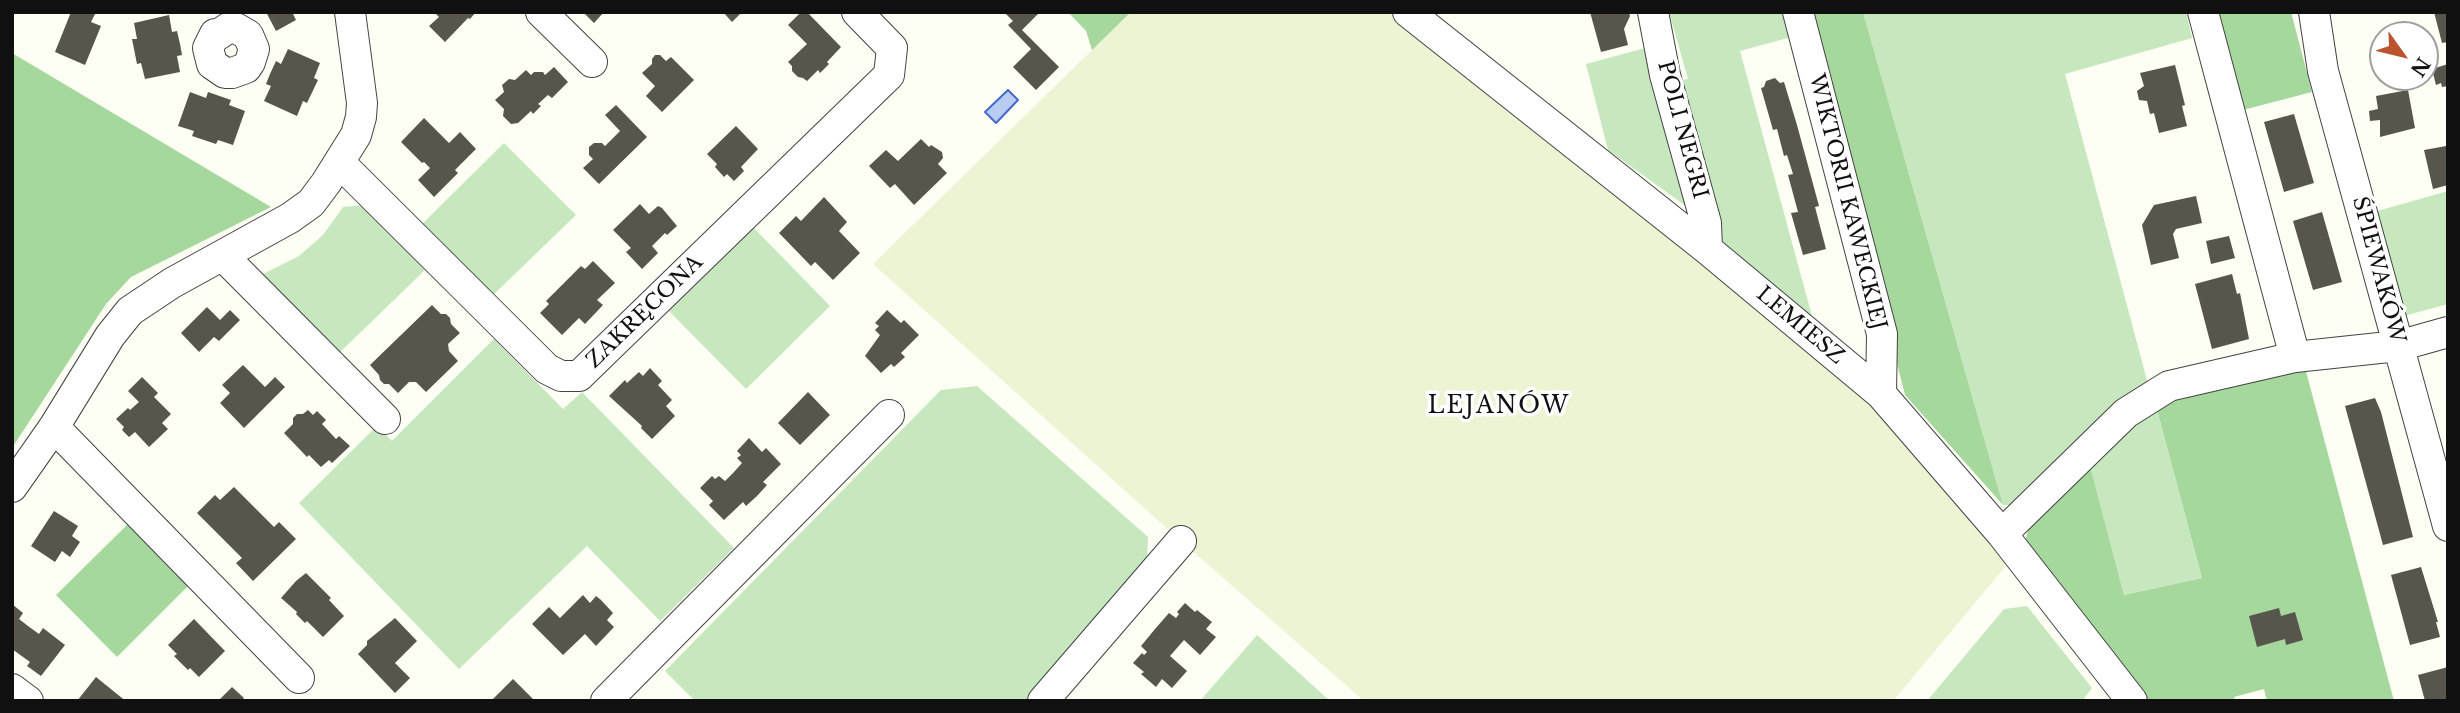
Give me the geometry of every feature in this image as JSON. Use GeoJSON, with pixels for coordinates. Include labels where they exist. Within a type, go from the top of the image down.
{"type":"FeatureCollection","features":[{"type":"Feature","properties":{"kind":"street"},"geometry":{"type":"LineString","coordinates":[[12,487],[54,427],[110,336],[130,311],[172,283],[271,231],[311,203],[340,163],[356,135],[362,103],[349,12]]}},
{"type":"Feature","properties":{"kind":"street"},"geometry":{"type":"LineString","coordinates":[[541,12],[592,62]]}},
{"type":"Feature","properties":{"kind":"street","name":"ZAKRĘCONA"},"geometry":{"type":"LineString","coordinates":[[340,163],[547,369],[561,376],[579,376],[889,75],[892,48],[857,12]]}},
{"type":"Feature","properties":{"kind":"street","name":"LEMIESZ"},"geometry":{"type":"LineString","coordinates":[[1408,12],[1707,249],[1881,394],[2002,534],[2132,701]]}},
{"type":"Feature","properties":{"kind":"street","name":"POLI NEGRI"},"geometry":{"type":"LineString","coordinates":[[1653,12],[1665,75],[1706,223],[1707,249]]}},
{"type":"Feature","properties":{"kind":"street","name":"WIKTORII KAWECKIEJ"},"geometry":{"type":"LineString","coordinates":[[1798,12],[1882,334],[1881,394]]}},
{"type":"Feature","properties":{"kind":"street"},"geometry":{"type":"LineString","coordinates":[[2203,12],[2295,357]]}},
{"type":"Feature","properties":{"kind":"street","name":"ŚPIEWAKÓW"},"geometry":{"type":"LineString","coordinates":[[2314,12],[2323,71],[2448,526]]}},
{"type":"Feature","properties":{"kind":"street"},"geometry":{"type":"LineString","coordinates":[[223,256],[386,419]]}},
{"type":"Feature","properties":{"kind":"street"},"geometry":{"type":"LineString","coordinates":[[2002,534],[2126,413],[2169,386],[2295,357],[2398,346],[2448,332]]}},
{"type":"Feature","properties":{"kind":"street"},"geometry":{"type":"LineString","coordinates":[[606,701],[889,415]]}},
{"type":"Feature","properties":{"kind":"street"},"geometry":{"type":"LineString","coordinates":[[54,427],[299,678]]}},
{"type":"Feature","properties":{"kind":"street"},"geometry":{"type":"LineString","coordinates":[[1043,701],[1181,541]]}},
{"type":"Feature","properties":{"kind":"street"},"geometry":{"type":"LineString","coordinates":[[12,689],[28,701]]}},
{"type":"Feature","properties":{"kind":"green space"},"geometry":{"type":"Polygon","coordinates":[[[1068,12],[1131,12],[1092,50],[1086,31],[1068,12]]]}},
{"type":"Feature","properties":{"kind":"green space"},"geometry":{"type":"Polygon","coordinates":[[[1131,12],[1393,12],[1704,254],[1883,409],[2003,557],[2005,567],[1893,701],[1364,701],[1181,541],[873,264],[1131,12]]]}},
{"type":"Feature","properties":{"kind":"green space"},"geometry":{"type":"Polygon","coordinates":[[[1669,12],[1788,12],[1795,36],[1740,51],[1816,331],[1718,249],[1680,80],[1688,79],[1669,12]]]}},
{"type":"Feature","properties":{"kind":"green space"},"geometry":{"type":"Polygon","coordinates":[[[1807,12],[1863,12],[2003,505],[1905,395],[1807,12]]]}},
{"type":"Feature","properties":{"kind":"green space"},"geometry":{"type":"Polygon","coordinates":[[[1863,12],[2186,12],[2192,38],[2065,74],[2148,384],[2021,505],[2003,505],[1863,12]]]}},
{"type":"Feature","properties":{"kind":"green space"},"geometry":{"type":"Polygon","coordinates":[[[2213,12],[2291,12],[2312,92],[2239,111],[2213,12]]]}},
{"type":"Feature","properties":{"kind":"green space"},"geometry":{"type":"Polygon","coordinates":[[[1653,46],[1690,209],[1608,150],[1586,64],[1653,46]]]}},
{"type":"Feature","properties":{"kind":"green space"},"geometry":{"type":"Polygon","coordinates":[[[12,53],[271,207],[131,277],[106,304],[12,448],[12,53]]]}},
{"type":"Feature","properties":{"kind":"green space"},"geometry":{"type":"Polygon","coordinates":[[[504,143],[576,215],[491,297],[421,225],[504,143]]]}},
{"type":"Feature","properties":{"kind":"green space"},"geometry":{"type":"Polygon","coordinates":[[[2448,191],[2448,304],[2404,316],[2374,212],[2448,191]]]}},
{"type":"Feature","properties":{"kind":"green space"},"geometry":{"type":"Polygon","coordinates":[[[364,205],[425,270],[335,357],[257,277],[299,256],[323,235],[343,207],[364,205]]]}},
{"type":"Feature","properties":{"kind":"green space"},"geometry":{"type":"Polygon","coordinates":[[[752,226],[830,306],[746,389],[667,309],[752,226]]]}},
{"type":"Feature","properties":{"kind":"green space"},"geometry":{"type":"Polygon","coordinates":[[[494,339],[563,409],[582,392],[734,548],[660,621],[587,546],[459,669],[299,503],[377,426],[392,441],[494,339]]]}},
{"type":"Feature","properties":{"kind":"green space"},"geometry":{"type":"Polygon","coordinates":[[[2304,364],[2394,701],[2267,701],[2264,689],[2234,697],[2235,701],[2144,701],[2023,548],[2030,524],[2089,462],[2124,595],[2202,578],[2156,406],[2177,393],[2304,364]]]}},
{"type":"Feature","properties":{"kind":"green space"},"geometry":{"type":"Polygon","coordinates":[[[977,386],[1148,537],[1147,561],[1026,701],[695,701],[665,671],[941,390],[977,386]]]}},
{"type":"Feature","properties":{"kind":"green space"},"geometry":{"type":"Polygon","coordinates":[[[2156,406],[2202,578],[2124,595],[2089,462],[2156,406]]]}},
{"type":"Feature","properties":{"kind":"green space"},"geometry":{"type":"Polygon","coordinates":[[[130,522],[191,583],[117,657],[56,595],[130,522]]]}},
{"type":"Feature","properties":{"kind":"green space"},"geometry":{"type":"Polygon","coordinates":[[[2027,606],[2092,688],[2082,701],[1927,701],[2004,609],[2027,606]]]}},
{"type":"Feature","properties":{"kind":"green space"},"geometry":{"type":"Polygon","coordinates":[[[1257,635],[1330,701],[1200,701],[1257,635]]]}},
{"type":"Feature","properties":{"kind":"water"},"geometry":{"type":"Polygon","coordinates":[[[1008,90],[1018,100],[996,123],[985,112],[1008,90]]]}},
{"type":"Feature","properties":{"kind":"building"},"geometry":{"type":"Polygon","coordinates":[[[71,12],[95,14],[91,22],[101,26],[85,65],[55,52],[71,12]]]}},
{"type":"Feature","properties":{"kind":"building"},"geometry":{"type":"Polygon","coordinates":[[[266,12],[292,12],[296,20],[276,31],[266,12]]]}},
{"type":"Feature","properties":{"kind":"building"},"geometry":{"type":"Polygon","coordinates":[[[434,12],[476,12],[445,42],[429,26],[439,17],[434,12]]]}},
{"type":"Feature","properties":{"kind":"building"},"geometry":{"type":"Polygon","coordinates":[[[583,12],[604,12],[594,23],[583,12]]]}},
{"type":"Feature","properties":{"kind":"building"},"geometry":{"type":"Polygon","coordinates":[[[723,12],[742,12],[732,22],[723,12]]]}},
{"type":"Feature","properties":{"kind":"building"},"geometry":{"type":"Polygon","coordinates":[[[801,12],[807,12],[841,47],[820,73],[818,70],[807,81],[792,71],[788,62],[807,44],[788,25],[801,12]]]}},
{"type":"Feature","properties":{"kind":"building"},"geometry":{"type":"Polygon","coordinates":[[[1004,12],[1040,12],[1022,30],[1059,67],[1036,90],[1013,67],[1031,49],[1008,25],[1013,21],[1004,12]]]}},
{"type":"Feature","properties":{"kind":"building"},"geometry":{"type":"Polygon","coordinates":[[[1590,12],[1629,12],[1624,29],[1628,45],[1601,52],[1590,12]]]}},
{"type":"Feature","properties":{"kind":"building"},"geometry":{"type":"Polygon","coordinates":[[[2434,12],[2448,12],[2448,42],[2442,43],[2439,21],[2436,21],[2434,12]]]}},
{"type":"Feature","properties":{"kind":"building"},"geometry":{"type":"Polygon","coordinates":[[[169,15],[172,32],[177,31],[180,44],[182,55],[177,56],[180,72],[145,79],[141,63],[137,64],[132,39],[137,39],[134,23],[169,15]]]}},
{"type":"Feature","properties":{"kind":"building"},"geometry":{"type":"Polygon","coordinates":[[[288,49],[320,63],[314,78],[318,80],[307,103],[303,101],[297,116],[264,101],[271,86],[266,84],[276,61],[281,64],[288,49]]]}},
{"type":"Feature","properties":{"kind":"building"},"geometry":{"type":"Polygon","coordinates":[[[655,55],[660,55],[666,61],[671,57],[694,80],[662,112],[646,96],[655,86],[642,73],[652,64],[655,55]]]}},
{"type":"Feature","properties":{"kind":"building"},"geometry":{"type":"Polygon","coordinates":[[[2448,64],[2448,86],[2442,87],[2439,84],[2439,67],[2448,64]]]}},
{"type":"Feature","properties":{"kind":"building"},"geometry":{"type":"Polygon","coordinates":[[[2175,65],[2187,126],[2159,133],[2154,113],[2150,114],[2147,101],[2139,100],[2137,91],[2144,86],[2140,73],[2175,65]]]}},
{"type":"Feature","properties":{"kind":"building"},"geometry":{"type":"Polygon","coordinates":[[[554,67],[568,82],[552,98],[548,95],[538,104],[541,106],[533,114],[531,111],[518,123],[511,124],[503,116],[504,109],[495,100],[504,92],[502,85],[509,79],[515,80],[526,70],[531,75],[534,72],[543,72],[545,75],[554,67]]]}},
{"type":"Feature","properties":{"kind":"building"},"geometry":{"type":"Polygon","coordinates":[[[1775,78],[1780,83],[1784,82],[1797,125],[1819,206],[1815,207],[1826,249],[1803,255],[1791,213],[1798,212],[1788,175],[1793,174],[1787,155],[1784,156],[1777,129],[1773,130],[1761,88],[1766,81],[1775,78]]]}},
{"type":"Feature","properties":{"kind":"building"},"geometry":{"type":"Polygon","coordinates":[[[2408,91],[2415,128],[2380,137],[2380,120],[2370,121],[2369,111],[2378,109],[2376,96],[2408,91]]]}},
{"type":"Feature","properties":{"kind":"building"},"geometry":{"type":"Polygon","coordinates":[[[190,92],[206,98],[208,92],[231,100],[229,105],[245,111],[233,145],[218,140],[216,144],[192,136],[194,131],[178,126],[190,92]]]}},
{"type":"Feature","properties":{"kind":"building"},"geometry":{"type":"Polygon","coordinates":[[[616,105],[647,137],[599,184],[583,168],[593,159],[589,155],[589,147],[594,143],[602,143],[605,146],[620,131],[605,115],[616,105]]]}},
{"type":"Feature","properties":{"kind":"building"},"geometry":{"type":"Polygon","coordinates":[[[2294,114],[2314,183],[2284,192],[2264,122],[2294,114]]]}},
{"type":"Feature","properties":{"kind":"building"},"geometry":{"type":"Polygon","coordinates":[[[424,118],[449,143],[460,132],[476,149],[455,170],[458,173],[434,197],[418,180],[430,168],[401,142],[424,118]]]}},
{"type":"Feature","properties":{"kind":"building"},"geometry":{"type":"Polygon","coordinates":[[[736,126],[758,149],[741,167],[744,171],[734,181],[727,174],[724,177],[707,154],[736,126]]]}},
{"type":"Feature","properties":{"kind":"building"},"geometry":{"type":"Polygon","coordinates":[[[921,139],[929,147],[931,145],[942,152],[943,158],[938,164],[947,173],[914,205],[895,184],[890,188],[869,166],[886,150],[898,161],[921,139]]]}},
{"type":"Feature","properties":{"kind":"building"},"geometry":{"type":"Polygon","coordinates":[[[2446,146],[2448,185],[2433,189],[2424,150],[2446,146]]]}},
{"type":"Feature","properties":{"kind":"building"},"geometry":{"type":"Polygon","coordinates":[[[2196,196],[2202,223],[2176,229],[2173,234],[2179,258],[2151,265],[2142,225],[2154,205],[2196,196]]]}},
{"type":"Feature","properties":{"kind":"building"},"geometry":{"type":"Polygon","coordinates":[[[824,197],[847,222],[839,231],[860,253],[833,280],[815,262],[811,266],[779,233],[796,216],[801,221],[824,197]]]}},
{"type":"Feature","properties":{"kind":"building"},"geometry":{"type":"Polygon","coordinates":[[[640,204],[649,214],[658,206],[662,208],[677,226],[652,246],[658,253],[642,269],[626,252],[631,248],[613,230],[640,204]]]}},
{"type":"Feature","properties":{"kind":"building"},"geometry":{"type":"Polygon","coordinates":[[[2322,212],[2342,282],[2313,290],[2293,221],[2322,212]]]}},
{"type":"Feature","properties":{"kind":"building"},"geometry":{"type":"Polygon","coordinates":[[[2229,236],[2235,258],[2211,264],[2206,241],[2229,236]]]}},
{"type":"Feature","properties":{"kind":"building"},"geometry":{"type":"Polygon","coordinates":[[[593,261],[615,283],[597,300],[603,305],[585,324],[579,318],[562,335],[540,313],[549,304],[546,301],[581,266],[585,269],[593,261]]]}},
{"type":"Feature","properties":{"kind":"building"},"geometry":{"type":"Polygon","coordinates":[[[2232,274],[2237,294],[2240,293],[2249,339],[2212,349],[2195,284],[2232,274]]]}},
{"type":"Feature","properties":{"kind":"building"},"geometry":{"type":"Polygon","coordinates":[[[432,305],[450,318],[451,324],[460,333],[448,344],[449,351],[458,361],[426,392],[416,382],[409,382],[398,393],[380,380],[370,365],[432,305]]]}},
{"type":"Feature","properties":{"kind":"building"},"geometry":{"type":"Polygon","coordinates":[[[207,307],[220,320],[230,310],[240,320],[219,341],[214,337],[199,352],[181,333],[207,307]]]}},
{"type":"Feature","properties":{"kind":"building"},"geometry":{"type":"Polygon","coordinates":[[[887,310],[901,323],[904,320],[919,335],[901,353],[905,357],[894,367],[891,364],[881,373],[865,356],[880,335],[875,330],[879,326],[875,323],[887,310]]]}},
{"type":"Feature","properties":{"kind":"building"},"geometry":{"type":"Polygon","coordinates":[[[243,365],[265,387],[275,377],[285,387],[244,428],[220,403],[230,393],[222,385],[243,365]]]}},
{"type":"Feature","properties":{"kind":"building"},"geometry":{"type":"Polygon","coordinates":[[[650,368],[662,381],[658,385],[672,400],[666,406],[675,416],[652,439],[642,426],[609,396],[625,380],[627,383],[639,372],[643,376],[650,368]]]}},
{"type":"Feature","properties":{"kind":"building"},"geometry":{"type":"Polygon","coordinates":[[[142,377],[158,393],[154,397],[171,414],[162,423],[168,429],[149,447],[135,432],[129,437],[116,419],[139,402],[128,391],[142,377]]]}},
{"type":"Feature","properties":{"kind":"building"},"geometry":{"type":"Polygon","coordinates":[[[808,392],[830,415],[800,445],[778,423],[808,392]]]}},
{"type":"Feature","properties":{"kind":"building"},"geometry":{"type":"Polygon","coordinates":[[[2375,398],[2413,537],[2383,545],[2345,406],[2375,398]]]}},
{"type":"Feature","properties":{"kind":"building"},"geometry":{"type":"Polygon","coordinates":[[[308,410],[313,415],[317,411],[326,420],[322,424],[336,439],[339,436],[350,446],[332,463],[329,460],[321,467],[309,455],[307,457],[284,433],[293,424],[293,418],[297,414],[308,410]]]}},
{"type":"Feature","properties":{"kind":"building"},"geometry":{"type":"Polygon","coordinates":[[[749,438],[762,452],[766,448],[781,464],[763,482],[767,485],[757,496],[746,506],[743,502],[724,520],[709,505],[713,501],[700,488],[712,476],[715,479],[719,476],[725,481],[734,472],[742,463],[737,458],[741,455],[737,451],[749,438]]]}},
{"type":"Feature","properties":{"kind":"building"},"geometry":{"type":"Polygon","coordinates":[[[234,487],[274,527],[279,522],[296,539],[253,581],[236,563],[242,558],[197,513],[215,495],[220,500],[234,487]]]}},
{"type":"Feature","properties":{"kind":"building"},"geometry":{"type":"Polygon","coordinates":[[[54,511],[78,526],[72,536],[80,542],[70,557],[62,551],[55,562],[31,546],[54,511]]]}},
{"type":"Feature","properties":{"kind":"building"},"geometry":{"type":"Polygon","coordinates":[[[2421,567],[2440,637],[2410,645],[2391,575],[2421,567]]]}},
{"type":"Feature","properties":{"kind":"building"},"geometry":{"type":"Polygon","coordinates":[[[306,573],[331,598],[329,600],[344,616],[323,637],[281,598],[306,573]]]}},
{"type":"Feature","properties":{"kind":"building"},"geometry":{"type":"Polygon","coordinates":[[[583,595],[590,603],[596,596],[601,600],[613,613],[607,620],[614,627],[596,646],[585,634],[563,655],[532,624],[549,607],[560,618],[583,595]]]}},
{"type":"Feature","properties":{"kind":"building"},"geometry":{"type":"Polygon","coordinates":[[[1185,603],[1212,622],[1206,629],[1216,637],[1200,655],[1184,640],[1170,656],[1187,671],[1172,688],[1162,679],[1156,687],[1133,663],[1142,653],[1144,655],[1147,652],[1141,646],[1155,629],[1169,613],[1176,618],[1179,614],[1177,612],[1185,603]]]}},
{"type":"Feature","properties":{"kind":"building"},"geometry":{"type":"Polygon","coordinates":[[[12,604],[23,613],[19,619],[28,626],[39,634],[43,628],[65,645],[41,676],[27,666],[30,662],[12,649],[12,604]]]}},
{"type":"Feature","properties":{"kind":"building"},"geometry":{"type":"Polygon","coordinates":[[[2279,608],[2281,616],[2295,612],[2303,640],[2286,645],[2285,639],[2257,647],[2249,616],[2279,608]]]}},
{"type":"Feature","properties":{"kind":"building"},"geometry":{"type":"Polygon","coordinates":[[[395,618],[417,641],[395,663],[410,678],[395,693],[358,654],[367,645],[367,641],[395,618]]]}},
{"type":"Feature","properties":{"kind":"building"},"geometry":{"type":"Polygon","coordinates":[[[194,619],[225,651],[199,677],[174,656],[177,654],[168,645],[194,619]]]}},
{"type":"Feature","properties":{"kind":"building"},"geometry":{"type":"Polygon","coordinates":[[[2448,667],[2448,701],[2425,701],[2418,675],[2448,667]]]}},
{"type":"Feature","properties":{"kind":"building"},"geometry":{"type":"Polygon","coordinates":[[[96,677],[122,698],[126,701],[77,701],[96,677]]]}},
{"type":"Feature","properties":{"kind":"building"},"geometry":{"type":"Polygon","coordinates":[[[513,679],[535,701],[491,701],[513,679]]]}},
{"type":"Feature","properties":{"kind":"building"},"geometry":{"type":"Polygon","coordinates":[[[232,687],[244,698],[241,701],[218,701],[232,687]]]}},
{"type":"Feature","properties":{"kind":"district","name":"LEJANÓW"},"geometry":{"type":"Point","coordinates":[1499,407]}}]}
